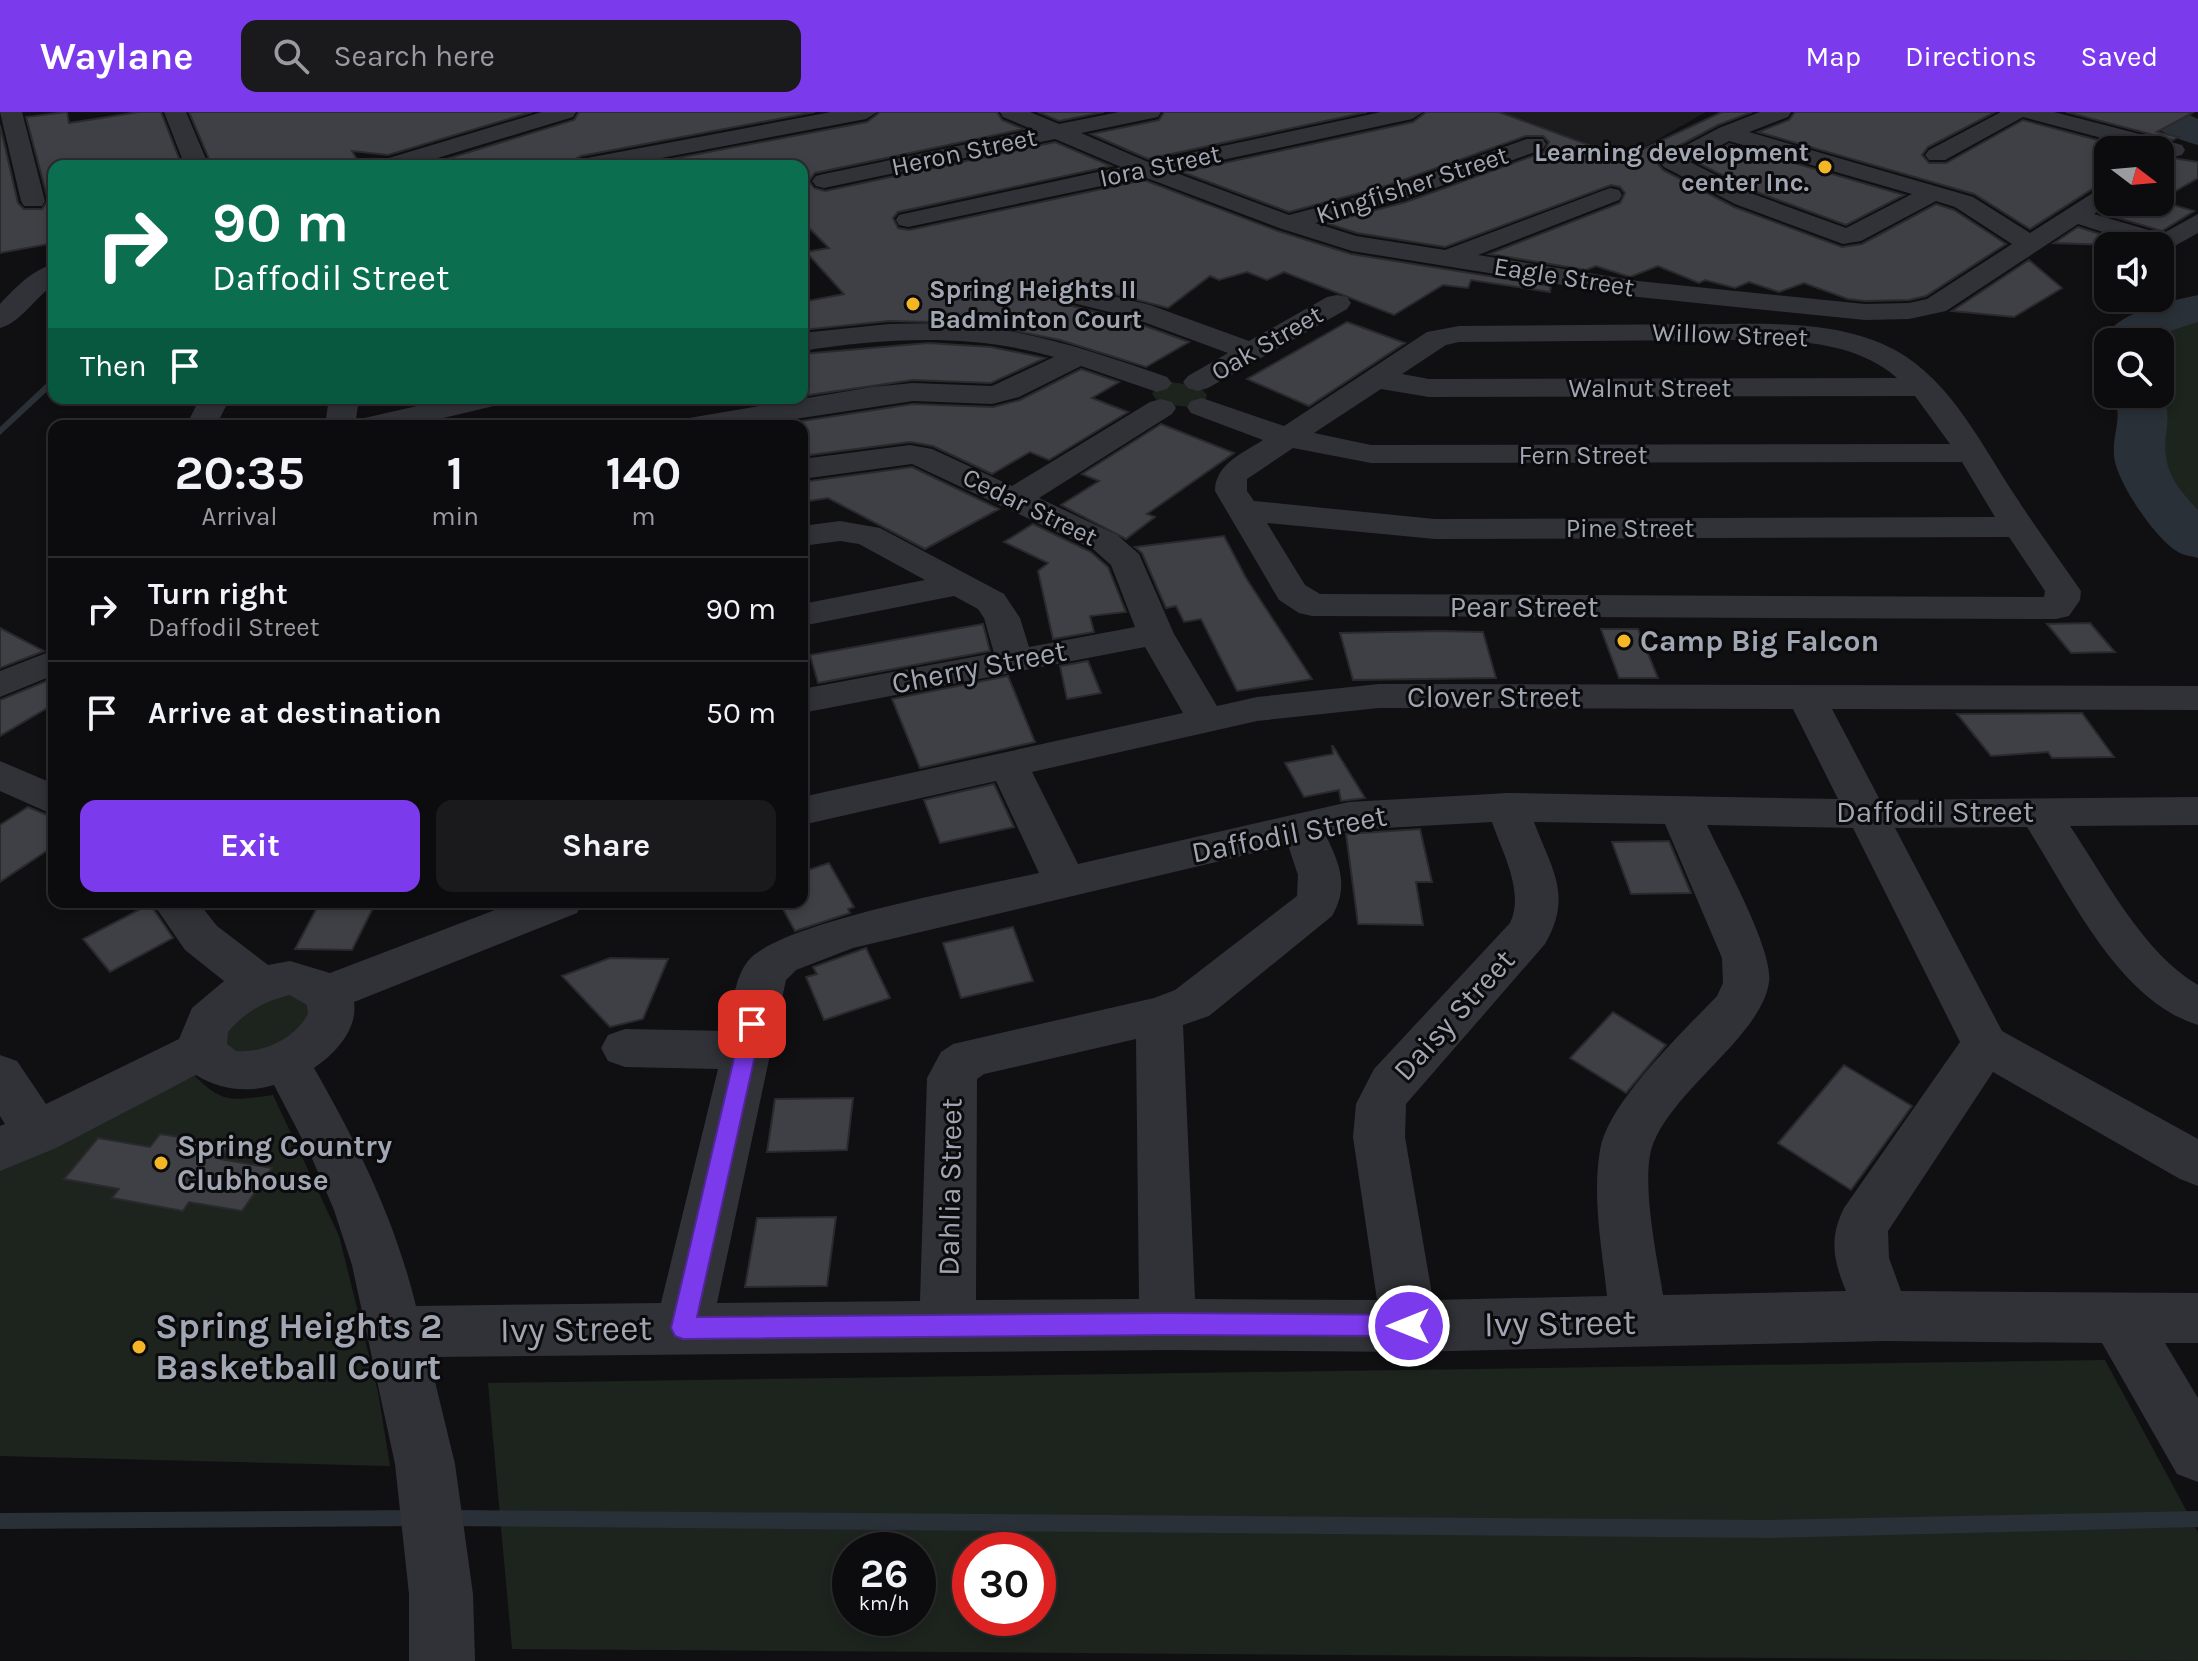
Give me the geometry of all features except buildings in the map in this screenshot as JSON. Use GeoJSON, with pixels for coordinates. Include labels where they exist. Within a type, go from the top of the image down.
{"type":"FeatureCollection","features":[{"type":"Feature","properties":{"kind":"street"},"geometry":{"type":"LineString","coordinates":[[11,112],[33,201]]}},
{"type":"Feature","properties":{"kind":"street"},"geometry":{"type":"LineString","coordinates":[[175,112],[195,160]]}},
{"type":"Feature","properties":{"kind":"street"},"geometry":{"type":"LineString","coordinates":[[407,160],[565,112]]}},
{"type":"Feature","properties":{"kind":"street"},"geometry":{"type":"LineString","coordinates":[[614,160],[866,112]]}},
{"type":"Feature","properties":{"kind":"street","name":"Eagle Street"},"geometry":{"type":"LineString","coordinates":[[1011,112],[1145,169],[1288,223],[1352,243],[1638,289],[1865,312],[1909,311],[1936,305],[2094,204]]}},
{"type":"Feature","properties":{"kind":"street","name":"Heron Street"},"geometry":{"type":"LineString","coordinates":[[824,181],[1150,112]]}},
{"type":"Feature","properties":{"kind":"street","name":"Iora Street"},"geometry":{"type":"LineString","coordinates":[[908,220],[1412,112]]}},
{"type":"Feature","properties":{"kind":"street"},"geometry":{"type":"LineString","coordinates":[[1780,112],[1727,133],[1672,162],[1744,199],[1834,235],[1852,236],[1933,193]]}},
{"type":"Feature","properties":{"kind":"street"},"geometry":{"type":"LineString","coordinates":[[1937,155],[2017,112]]}},
{"type":"Feature","properties":{"kind":"street"},"geometry":{"type":"LineString","coordinates":[[2028,112],[2120,136]]}},
{"type":"Feature","properties":{"kind":"street"},"geometry":{"type":"LineString","coordinates":[[1727,133],[1977,208],[2031,245]]}},
{"type":"Feature","properties":{"kind":"street","name":"Kingfisher Street"},"geometry":{"type":"LineString","coordinates":[[1288,223],[1396,194],[1535,144]]}},
{"type":"Feature","properties":{"kind":"street"},"geometry":{"type":"LineString","coordinates":[[1889,180],[1913,168]]}},
{"type":"Feature","properties":{"kind":"street"},"geometry":{"type":"LineString","coordinates":[[1447,259],[1610,195]]}},
{"type":"Feature","properties":{"kind":"street"},"geometry":{"type":"LineString","coordinates":[[2076,216],[2125,232]]}},
{"type":"Feature","properties":{"kind":"street"},"geometry":{"type":"LineString","coordinates":[[2174,237],[2198,222]]}},
{"type":"Feature","properties":{"kind":"street"},"geometry":{"type":"LineString","coordinates":[[0,320],[28,290],[48,276]]}},
{"type":"Feature","properties":{"kind":"street"},"geometry":{"type":"LineString","coordinates":[[1075,295],[1140,311],[1252,352]]}},
{"type":"Feature","properties":{"kind":"street","name":"Oak Street"},"geometry":{"type":"LineString","coordinates":[[1200,394],[1252,352],[1337,303]]}},
{"type":"Feature","properties":{"kind":"street"},"geometry":{"type":"LineString","coordinates":[[808,341],[890,333],[973,333],[1032,343],[1079,356],[1159,395]]}},
{"type":"Feature","properties":{"kind":"street","name":"Willow Street"},"geometry":{"type":"LineString","coordinates":[[1285,437],[1432,341],[1451,335],[1749,333],[1803,335],[1854,345],[1898,363],[1925,387],[2063,591],[2062,600],[2056,608]]}},
{"type":"Feature","properties":{"kind":"street"},"geometry":{"type":"LineString","coordinates":[[730,420],[913,392],[992,395],[1008,391],[1079,356]]}},
{"type":"Feature","properties":{"kind":"street"},"geometry":{"type":"LineString","coordinates":[[1015,499],[1159,395],[1170,379],[1200,394]]}},
{"type":"Feature","properties":{"kind":"street","name":"Walnut Street"},"geometry":{"type":"LineString","coordinates":[[1376,379],[1429,388],[1925,387]]}},
{"type":"Feature","properties":{"kind":"street","name":"Fern Street"},"geometry":{"type":"LineString","coordinates":[[1200,394],[1285,437],[1348,451],[1394,455],[1971,453]]}},
{"type":"Feature","properties":{"kind":"street"},"geometry":{"type":"LineString","coordinates":[[397,420],[465,404]]}},
{"type":"Feature","properties":{"kind":"street","name":"Pear Street"},"geometry":{"type":"LineString","coordinates":[[1285,437],[1237,471],[1231,479],[1231,491],[1296,598],[1321,607],[2056,608]]}},
{"type":"Feature","properties":{"kind":"street","name":"Cedar Street"},"geometry":{"type":"LineString","coordinates":[[808,468],[910,454],[921,456],[1105,542],[1127,561],[1156,634],[1206,720]]}},
{"type":"Feature","properties":{"kind":"street","name":"Pine Street"},"geometry":{"type":"LineString","coordinates":[[1242,510],[1435,529],[2019,527]]}},
{"type":"Feature","properties":{"kind":"street"},"geometry":{"type":"LineString","coordinates":[[808,535],[840,531],[868,535],[991,602],[1002,618],[1014,659]]}},
{"type":"Feature","properties":{"kind":"street"},"geometry":{"type":"LineString","coordinates":[[808,614],[956,585]]}},
{"type":"Feature","properties":{"kind":"street","name":"Cherry Street"},"geometry":{"type":"LineString","coordinates":[[808,700],[1156,634]]}},
{"type":"Feature","properties":{"kind":"street"},"geometry":{"type":"LineString","coordinates":[[0,685],[48,664]]}},
{"type":"Feature","properties":{"kind":"street","name":"Clover Street"},"geometry":{"type":"LineString","coordinates":[[808,810],[1291,703],[1379,696],[2198,698]]}},
{"type":"Feature","properties":{"kind":"street"},"geometry":{"type":"LineString","coordinates":[[1807,698],[1985,1044],[2198,1164]]}},
{"type":"Feature","properties":{"kind":"street"},"geometry":{"type":"LineString","coordinates":[[1008,764],[1065,881]]}},
{"type":"Feature","properties":{"kind":"street"},"geometry":{"type":"LineString","coordinates":[[0,774],[48,798]]}},
{"type":"Feature","properties":{"kind":"street","name":"Daffodil Street"},"geometry":{"type":"LineString","coordinates":[[683,1328],[764,973],[780,958],[844,934],[1349,816],[1508,807],[1865,814],[2198,811]]}},
{"type":"Feature","properties":{"kind":"street","name":"Daisy Street"},"geometry":{"type":"LineString","coordinates":[[1409,1326],[1379,1137],[1381,1104],[1392,1083],[1529,932],[1537,914],[1538,894],[1508,807]]}},
{"type":"Feature","properties":{"kind":"street"},"geometry":{"type":"LineString","coordinates":[[1638,1322],[1623,1199],[1626,1147],[1647,1105],[1736,1006],[1746,983],[1745,958],[1679,809]]}},
{"type":"Feature","properties":{"kind":"street"},"geometry":{"type":"LineString","coordinates":[[2039,812],[2135,958],[2169,990],[2198,1007]]}},
{"type":"Feature","properties":{"kind":"street","name":"Dahlia Street"},"geometry":{"type":"LineString","coordinates":[[948,1326],[952,1078],[958,1066],[970,1058],[1159,1015],[1192,1003],[1316,905],[1322,892],[1321,877],[1301,827]]}},
{"type":"Feature","properties":{"kind":"street"},"geometry":{"type":"LineString","coordinates":[[178,908],[201,938],[258,983]]}},
{"type":"Feature","properties":{"kind":"street"},"geometry":{"type":"LineString","coordinates":[[327,993],[546,908]]}},
{"type":"Feature","properties":{"kind":"street"},"geometry":{"type":"LineString","coordinates":[[290,978],[312,982],[327,993],[332,1009],[327,1028],[311,1047],[286,1062],[259,1071],[233,1072],[213,1064],[203,1049],[204,1030],[217,1011],[258,983],[290,978]]}},
{"type":"Feature","properties":{"kind":"street"},"geometry":{"type":"LineString","coordinates":[[1159,1015],[1168,1324]]}},
{"type":"Feature","properties":{"kind":"street"},"geometry":{"type":"LineString","coordinates":[[1884,1316],[1859,1252],[1857,1238],[1863,1224],[1985,1044]]}},
{"type":"Feature","properties":{"kind":"street"},"geometry":{"type":"LineString","coordinates":[[625,1048],[745,1050]]}},
{"type":"Feature","properties":{"kind":"street"},"geometry":{"type":"LineString","coordinates":[[0,1075],[19,1141],[203,1049]]}},
{"type":"Feature","properties":{"kind":"street"},"geometry":{"type":"LineString","coordinates":[[286,1062],[335,1152],[361,1210],[379,1265],[425,1464],[441,1594],[442,1661]]}},
{"type":"Feature","properties":{"kind":"street","name":"Ivy Street"},"geometry":{"type":"LineString","coordinates":[[393,1332],[1168,1324],[1409,1326],[1884,1316],[2198,1318]]}},
{"type":"Feature","properties":{"kind":"street"},"geometry":{"type":"LineString","coordinates":[[2119,1319],[2191,1441]]}},
{"type":"Feature","properties":{"kind":"shaded area"},"geometry":{"type":"Polygon","coordinates":[[[1499,112],[1706,112],[1616,163],[1499,112]]]}},
{"type":"Feature","properties":{"kind":"shaded area"},"geometry":{"type":"Polygon","coordinates":[[[2198,314],[2198,524],[2168,495],[2157,437],[2148,408],[2174,408],[2174,328],[2142,328],[2198,314]]]}},
{"type":"Feature","properties":{"kind":"shaded area"},"geometry":{"type":"Polygon","coordinates":[[[1170,382],[1199,386],[1207,395],[1205,401],[1190,407],[1160,404],[1152,394],[1155,389],[1170,382]]]}},
{"type":"Feature","properties":{"kind":"shaded area"},"geometry":{"type":"Polygon","coordinates":[[[309,986],[322,1028],[237,1067],[212,1029],[224,1012],[309,986]]]}},
{"type":"Feature","properties":{"kind":"shaded area"},"geometry":{"type":"Polygon","coordinates":[[[195,1076],[214,1092],[230,1098],[273,1095],[339,1236],[378,1392],[390,1466],[0,1456],[0,1166],[195,1076]]]}},
{"type":"Feature","properties":{"kind":"shaded area"},"geometry":{"type":"Polygon","coordinates":[[[2105,1360],[2198,1532],[2198,1661],[512,1649],[488,1383],[2105,1360]]]}},
{"type":"Feature","properties":{"kind":"waterway"},"geometry":{"type":"LineString","coordinates":[[2156,112],[2198,134]]}},
{"type":"Feature","properties":{"kind":"waterway"},"geometry":{"type":"LineString","coordinates":[[2141,328],[2148,323],[2198,308]]}},
{"type":"Feature","properties":{"kind":"waterway"},"geometry":{"type":"LineString","coordinates":[[0,432],[48,387]]}},
{"type":"Feature","properties":{"kind":"waterway"},"geometry":{"type":"LineString","coordinates":[[2143,408],[2139,452],[2143,471],[2163,504],[2198,541]]}},
{"type":"Feature","properties":{"kind":"waterway"},"geometry":{"type":"LineString","coordinates":[[0,1521],[415,1518]]}},
{"type":"Feature","properties":{"kind":"waterway"},"geometry":{"type":"LineString","coordinates":[[449,1518],[1770,1529],[2198,1519]]}},
{"type":"Feature","properties":{"kind":"place","name":"Learning development center Inc."},"geometry":{"type":"Point","coordinates":[1825,167]}},
{"type":"Feature","properties":{"kind":"place","name":"Spring Heights II Badminton Court"},"geometry":{"type":"Point","coordinates":[913,304]}},
{"type":"Feature","properties":{"kind":"place","name":"Camp Big Falcon"},"geometry":{"type":"Point","coordinates":[1624,641]}},
{"type":"Feature","properties":{"kind":"place","name":"Spring Country Clubhouse"},"geometry":{"type":"Point","coordinates":[161,1163]}},
{"type":"Feature","properties":{"kind":"place","name":"Spring Heights 2 Basketball Court"},"geometry":{"type":"Point","coordinates":[139,1347]}},
{"type":"Feature","properties":{"kind":"route"},"geometry":{"type":"LineString","coordinates":[[752,1024],[683,1328],[1168,1324],[1409,1326]]}}]}
